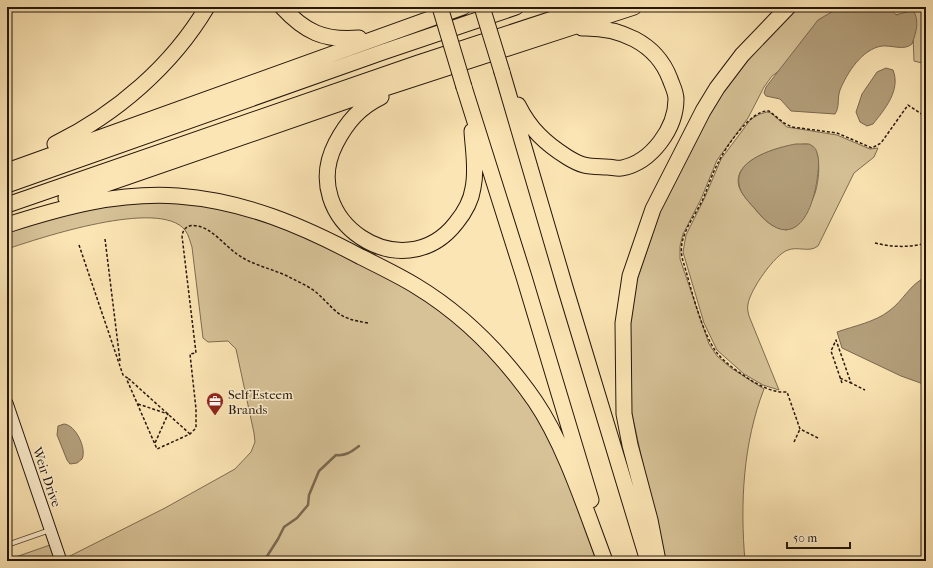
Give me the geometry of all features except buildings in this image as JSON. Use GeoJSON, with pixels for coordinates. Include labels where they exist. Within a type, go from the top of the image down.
{"type":"FeatureCollection","features":[{"type":"Feature","properties":{"kind":"highway"},"geometry":{"type":"LineString","coordinates":[[7,162],[41,151],[75,134],[125,100],[152,76],[180,46],[207,7]]}},
{"type":"Feature","properties":{"kind":"highway"},"geometry":{"type":"LineString","coordinates":[[282,7],[302,26],[319,35],[340,40],[376,37]]}},
{"type":"Feature","properties":{"kind":"highway"},"geometry":{"type":"LineString","coordinates":[[440,7],[526,284],[607,561]]}},
{"type":"Feature","properties":{"kind":"highway"},"geometry":{"type":"LineString","coordinates":[[7,171],[376,37],[463,7]]}},
{"type":"Feature","properties":{"kind":"highway"},"geometry":{"type":"LineString","coordinates":[[482,7],[564,287],[648,561]]}},
{"type":"Feature","properties":{"kind":"highway"},"geometry":{"type":"LineString","coordinates":[[7,185],[383,52],[516,7]]}},
{"type":"Feature","properties":{"kind":"highway"},"geometry":{"type":"LineString","coordinates":[[7,205],[418,63],[589,7]]}},
{"type":"Feature","properties":{"kind":"highway"},"geometry":{"type":"LineString","coordinates":[[7,221],[63,199],[422,76],[634,7]]}},
{"type":"Feature","properties":{"kind":"highway"},"geometry":{"type":"LineString","coordinates":[[658,561],[650,520],[630,445],[624,414],[622,329],[630,276],[653,209],[703,111],[717,88],[742,55],[788,7]]}},
{"type":"Feature","properties":{"kind":"highway"},"geometry":{"type":"LineString","coordinates":[[502,72],[525,119],[547,144],[581,166],[622,168],[640,160],[661,142],[674,114],[676,95],[664,66],[642,43],[622,32],[607,29],[584,28],[560,32]]}},
{"type":"Feature","properties":{"kind":"highway"},"geometry":{"type":"LineString","coordinates":[[422,76],[369,103],[361,109],[351,118],[342,132],[330,157],[328,181],[330,196],[335,210],[341,220],[352,232],[368,242],[388,250],[420,248],[444,236],[465,211],[472,196],[475,178],[470,104]]}},
{"type":"Feature","properties":{"kind":"highway"},"geometry":{"type":"LineString","coordinates":[[7,225],[70,205],[108,199],[161,196],[209,199],[250,208],[278,217],[331,240],[400,277],[430,295],[467,323],[506,362],[526,389],[551,430],[607,561]]}},
{"type":"Feature","properties":{"kind":"street","name":"Weir Drive"},"geometry":{"type":"LineString","coordinates":[[7,403],[61,561]]}},
{"type":"Feature","properties":{"kind":"lane"},"geometry":{"type":"LineString","coordinates":[[7,545],[50,530]]}},
{"type":"Feature","properties":{"kind":"path"},"geometry":{"type":"LineString","coordinates":[[818,438],[800,429],[787,392],[771,390],[751,380],[732,367],[716,351],[706,331],[683,261],[681,249],[683,239],[703,200],[718,161],[748,122],[762,111],[772,112],[784,123],[792,126],[837,133],[872,148],[881,143],[908,105],[926,117]]}},
{"type":"Feature","properties":{"kind":"path"},"geometry":{"type":"LineString","coordinates":[[129,379],[127,380],[157,449],[190,434],[196,428],[196,409],[190,354],[196,353],[182,239],[183,231],[191,226],[202,227],[241,257],[287,276],[315,292],[338,314],[351,320],[368,323]]}},
{"type":"Feature","properties":{"kind":"path"},"geometry":{"type":"LineString","coordinates":[[105,239],[120,365]]}},
{"type":"Feature","properties":{"kind":"path"},"geometry":{"type":"LineString","coordinates":[[875,243],[887,246],[916,246],[926,243]]}},
{"type":"Feature","properties":{"kind":"path"},"geometry":{"type":"LineString","coordinates":[[79,245],[123,375],[190,434]]}},
{"type":"Feature","properties":{"kind":"path"},"geometry":{"type":"LineString","coordinates":[[842,384],[831,351],[836,340],[852,383]]}},
{"type":"Feature","properties":{"kind":"path"},"geometry":{"type":"LineString","coordinates":[[840,378],[866,390]]}},
{"type":"Feature","properties":{"kind":"path"},"geometry":{"type":"LineString","coordinates":[[137,404],[168,414]]}},
{"type":"Feature","properties":{"kind":"path"},"geometry":{"type":"LineString","coordinates":[[155,443],[168,414]]}},
{"type":"Feature","properties":{"kind":"path"},"geometry":{"type":"LineString","coordinates":[[794,442],[800,429]]}},
{"type":"Feature","properties":{"kind":"shaded area"},"geometry":{"type":"Polygon","coordinates":[[[793,7],[926,7],[926,64],[914,61],[913,35],[905,14],[890,15],[793,61],[772,76],[764,87],[748,118],[717,160],[701,199],[683,234],[680,246],[680,259],[709,344],[717,356],[731,368],[764,389],[751,431],[747,452],[743,496],[745,561],[664,561],[631,409],[627,352],[634,289],[665,197],[728,80],[793,7]]]}},
{"type":"Feature","properties":{"kind":"shaded area"},"geometry":{"type":"Polygon","coordinates":[[[840,7],[895,7],[892,10],[896,15],[913,10],[917,22],[912,44],[905,47],[882,46],[875,48],[862,57],[851,69],[843,83],[839,93],[835,114],[791,111],[780,99],[766,96],[764,93],[766,87],[818,20],[840,7]]]}},
{"type":"Feature","properties":{"kind":"shaded area"},"geometry":{"type":"Polygon","coordinates":[[[886,68],[893,70],[895,85],[893,92],[887,106],[878,118],[873,124],[867,126],[860,122],[856,112],[862,94],[877,72],[886,68]]]}},
{"type":"Feature","properties":{"kind":"shaded area"},"geometry":{"type":"Polygon","coordinates":[[[767,112],[771,113],[787,127],[837,135],[870,149],[878,148],[874,157],[854,173],[818,246],[811,249],[792,249],[783,253],[770,265],[753,290],[748,307],[749,316],[779,390],[763,385],[744,374],[717,350],[704,323],[683,252],[686,235],[705,197],[721,159],[751,119],[767,112]],[[806,144],[774,150],[751,160],[743,168],[739,177],[739,187],[744,196],[766,220],[777,228],[787,230],[815,195],[819,169],[816,152],[812,147],[806,144]]]}},
{"type":"Feature","properties":{"kind":"shaded area"},"geometry":{"type":"Polygon","coordinates":[[[796,144],[809,144],[816,150],[819,163],[817,180],[810,207],[804,218],[797,226],[789,230],[779,229],[768,222],[746,198],[740,188],[739,175],[750,161],[759,156],[769,151],[796,144]]]}},
{"type":"Feature","properties":{"kind":"shaded area"},"geometry":{"type":"Polygon","coordinates":[[[181,201],[259,216],[386,274],[463,325],[517,384],[552,441],[584,520],[596,561],[69,561],[68,557],[165,508],[235,469],[251,452],[255,442],[254,433],[236,349],[228,341],[208,342],[203,338],[192,247],[185,230],[171,221],[151,218],[126,219],[99,223],[71,230],[7,249],[7,232],[70,210],[111,203],[181,201]]]}},
{"type":"Feature","properties":{"kind":"shaded area"},"geometry":{"type":"Polygon","coordinates":[[[926,277],[926,385],[901,376],[842,348],[837,332],[871,321],[883,315],[894,307],[915,284],[926,277]]]}},
{"type":"Feature","properties":{"kind":"shaded area"},"geometry":{"type":"Polygon","coordinates":[[[64,424],[73,428],[82,444],[82,459],[77,463],[70,464],[67,460],[57,435],[58,426],[64,424]]]}},
{"type":"Feature","properties":{"kind":"shaded area"},"geometry":{"type":"Polygon","coordinates":[[[50,545],[56,561],[7,561],[7,560],[50,545]]]}},
{"type":"Feature","properties":{"kind":"waterway"},"geometry":{"type":"LineString","coordinates":[[264,561],[284,527],[297,518],[308,505],[309,495],[319,471],[336,455],[343,455],[359,446]]}},
{"type":"Feature","properties":{"kind":"place","name":"Self Esteem Brands"},"geometry":{"type":"Point","coordinates":[215,416]}}]}
